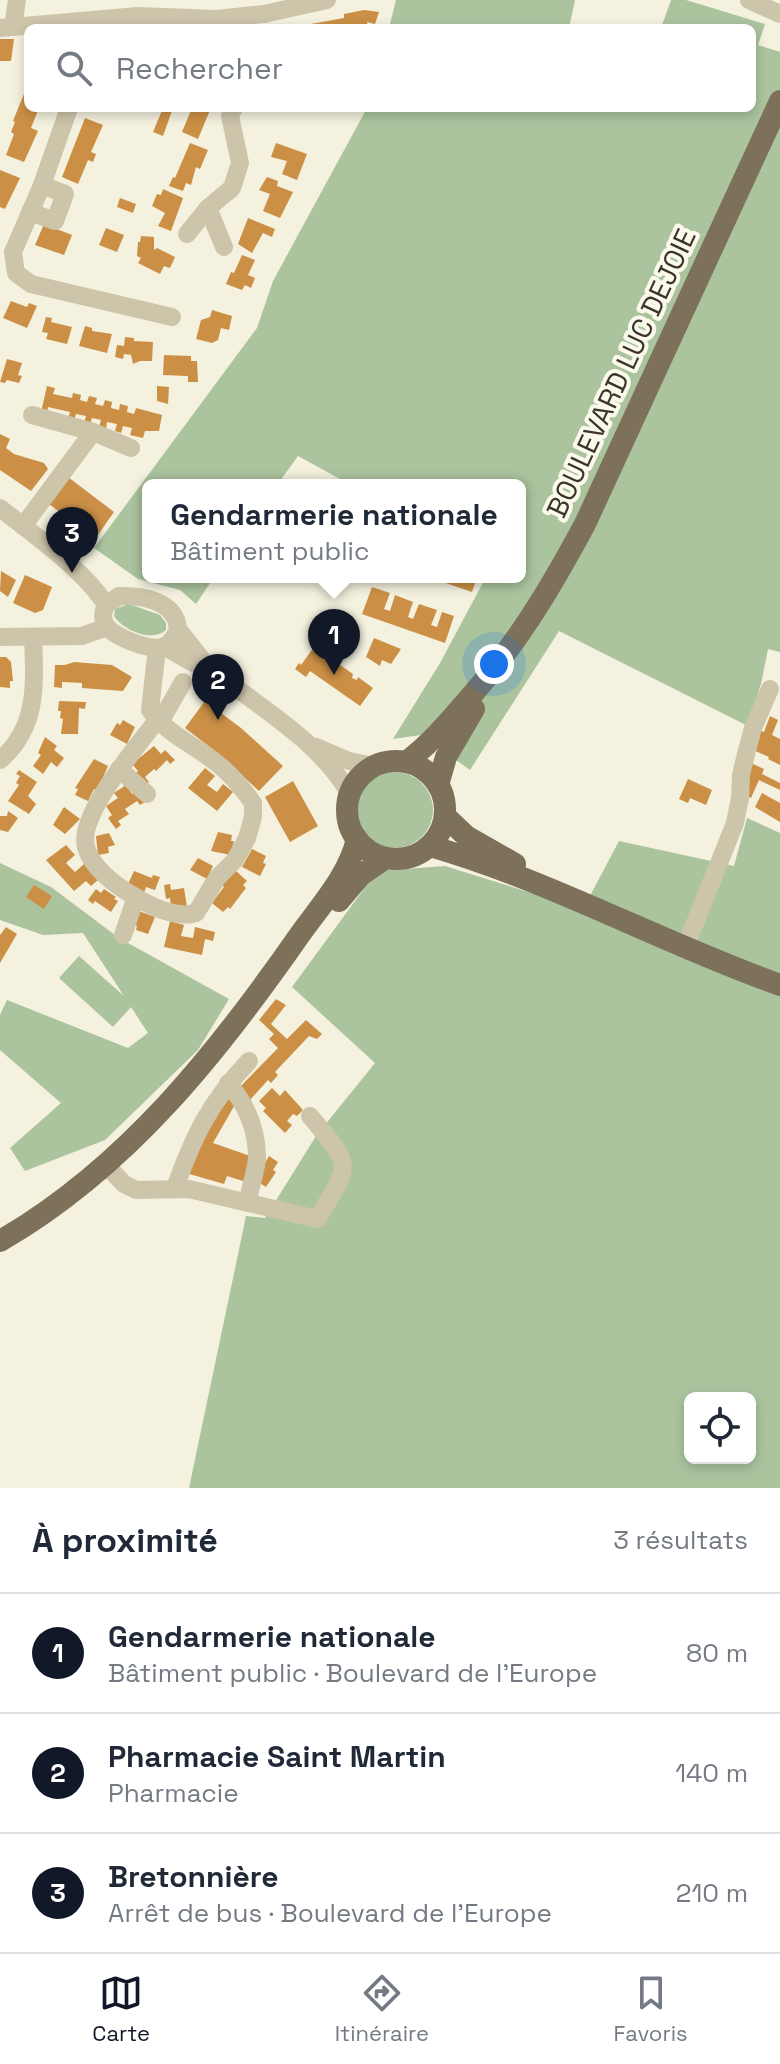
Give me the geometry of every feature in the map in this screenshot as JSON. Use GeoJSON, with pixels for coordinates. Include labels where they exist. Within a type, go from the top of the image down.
{"type":"FeatureCollection","features":[{"type":"Feature","properties":{"kind":"main road","name":"BOULEVARD LUC DEJOIE"},"geometry":{"type":"LineString","coordinates":[[438,785],[446,757],[501,663],[549,590],[585,524],[780,101]]}},
{"type":"Feature","properties":{"kind":"main road","name":"BOULEVARD LUC DEJOIE"},"geometry":{"type":"LineString","coordinates":[[406,762],[429,745],[501,663]]}},
{"type":"Feature","properties":{"kind":"main road"},"geometry":{"type":"LineString","coordinates":[[389,761],[406,762],[429,773],[438,785],[444,797],[445,816],[430,846],[408,857],[386,858],[372,852],[357,839],[348,819],[350,795],[360,777],[374,766],[389,761]]}},
{"type":"Feature","properties":{"kind":"main road"},"geometry":{"type":"LineString","coordinates":[[445,816],[466,836],[575,898]]}},
{"type":"Feature","properties":{"kind":"main road"},"geometry":{"type":"LineString","coordinates":[[260,993],[346,869],[357,839]]}},
{"type":"Feature","properties":{"kind":"main road"},"geometry":{"type":"LineString","coordinates":[[430,846],[575,898],[685,948],[780,985]]}},
{"type":"Feature","properties":{"kind":"main road"},"geometry":{"type":"LineString","coordinates":[[0,1241],[44,1213],[106,1165],[183,1087],[361,875],[386,858]]}},
{"type":"Feature","properties":{"kind":"street"},"geometry":{"type":"LineString","coordinates":[[6,27],[17,0]]}},
{"type":"Feature","properties":{"kind":"street"},"geometry":{"type":"LineString","coordinates":[[98,24],[192,9],[216,19],[265,21],[327,0]]}},
{"type":"Feature","properties":{"kind":"street"},"geometry":{"type":"LineString","coordinates":[[749,0],[780,14]]}},
{"type":"Feature","properties":{"kind":"street"},"geometry":{"type":"LineString","coordinates":[[68,112],[42,185],[13,252],[16,273],[31,284],[172,317]]}},
{"type":"Feature","properties":{"kind":"street"},"geometry":{"type":"LineString","coordinates":[[187,234],[208,208],[232,188],[240,163],[230,116],[232,112]]}},
{"type":"Feature","properties":{"kind":"street"},"geometry":{"type":"LineString","coordinates":[[30,212],[55,221],[65,194],[42,185]]}},
{"type":"Feature","properties":{"kind":"street"},"geometry":{"type":"LineString","coordinates":[[208,208],[224,247]]}},
{"type":"Feature","properties":{"kind":"street"},"geometry":{"type":"LineString","coordinates":[[32,415],[93,432],[131,448]]}},
{"type":"Feature","properties":{"kind":"street"},"geometry":{"type":"LineString","coordinates":[[23,526],[93,432]]}},
{"type":"Feature","properties":{"kind":"street"},"geometry":{"type":"LineString","coordinates":[[0,508],[97,591],[106,605]]}},
{"type":"Feature","properties":{"kind":"street"},"geometry":{"type":"LineString","coordinates":[[42,541],[56,547],[125,596]]}},
{"type":"Feature","properties":{"kind":"street"},"geometry":{"type":"LineString","coordinates":[[210,669],[161,648],[127,640],[107,627],[103,618],[106,605],[112,599],[125,596],[153,600],[168,607],[175,615],[178,629],[210,669],[306,743],[339,775],[350,795]]}},
{"type":"Feature","properties":{"kind":"street"},"geometry":{"type":"LineString","coordinates":[[0,637],[82,636],[107,627]]}},
{"type":"Feature","properties":{"kind":"street"},"geometry":{"type":"LineString","coordinates":[[178,629],[161,648],[150,710],[158,721],[219,765],[253,803],[247,838],[235,860],[217,878],[196,913],[187,916],[136,897],[112,881],[91,860],[84,836],[89,820],[119,769],[158,721],[183,682]]}},
{"type":"Feature","properties":{"kind":"street"},"geometry":{"type":"LineString","coordinates":[[0,760],[12,750],[29,721],[34,699],[33,638]]}},
{"type":"Feature","properties":{"kind":"street"},"geometry":{"type":"LineString","coordinates":[[685,948],[735,823],[749,741],[770,689]]}},
{"type":"Feature","properties":{"kind":"street"},"geometry":{"type":"LineString","coordinates":[[306,743],[349,761],[374,766]]}},
{"type":"Feature","properties":{"kind":"street"},"geometry":{"type":"LineString","coordinates":[[119,769],[147,794]]}},
{"type":"Feature","properties":{"kind":"street"},"geometry":{"type":"LineString","coordinates":[[123,935],[136,897]]}},
{"type":"Feature","properties":{"kind":"street"},"geometry":{"type":"LineString","coordinates":[[175,1188],[214,1102],[249,1061]]}},
{"type":"Feature","properties":{"kind":"street"},"geometry":{"type":"LineString","coordinates":[[228,1083],[242,1099],[250,1117],[257,1156],[248,1201]]}},
{"type":"Feature","properties":{"kind":"street"},"geometry":{"type":"LineString","coordinates":[[106,1165],[130,1188],[175,1188],[248,1201],[317,1219],[343,1176],[343,1160],[310,1116]]}},
{"type":"Feature","properties":{"kind":"green space"},"geometry":{"type":"Polygon","coordinates":[[[396,0],[575,0],[570,24],[390,24],[396,0]]]}},
{"type":"Feature","properties":{"kind":"green space"},"geometry":{"type":"Polygon","coordinates":[[[671,0],[686,0],[765,24],[758,45],[780,52],[780,652],[768,649],[748,726],[559,631],[470,770],[421,735],[393,739],[440,663],[483,583],[526,583],[526,479],[340,479],[298,456],[281,479],[145,479],[257,328],[273,281],[365,112],[756,112],[756,24],[662,24],[671,0]]]}},
{"type":"Feature","properties":{"kind":"green space"},"geometry":{"type":"Polygon","coordinates":[[[142,483],[142,580],[94,548],[142,483]]]}},
{"type":"Feature","properties":{"kind":"green space"},"geometry":{"type":"Polygon","coordinates":[[[153,583],[210,583],[196,604],[180,590],[153,583]]]}},
{"type":"Feature","properties":{"kind":"green space"},"geometry":{"type":"Polygon","coordinates":[[[129,604],[160,615],[166,623],[166,630],[160,634],[146,635],[124,626],[114,616],[115,609],[129,604]]]}},
{"type":"Feature","properties":{"kind":"green space"},"geometry":{"type":"Polygon","coordinates":[[[388,772],[402,772],[416,778],[427,789],[433,810],[430,825],[422,837],[402,848],[388,848],[374,842],[363,831],[357,817],[357,803],[363,789],[374,778],[388,772]]]}},
{"type":"Feature","properties":{"kind":"green space"},"geometry":{"type":"Polygon","coordinates":[[[747,818],[780,833],[780,1488],[189,1488],[246,1216],[265,1218],[316,1136],[375,1063],[292,987],[377,871],[445,866],[583,909],[619,841],[734,866],[747,818]]]}},
{"type":"Feature","properties":{"kind":"green space"},"geometry":{"type":"Polygon","coordinates":[[[0,863],[51,887],[119,938],[229,999],[198,1050],[105,1140],[25,1171],[10,1148],[61,1103],[0,1050],[0,1015],[7,1000],[128,1048],[148,1033],[131,1007],[113,1027],[59,978],[79,956],[124,996],[83,933],[43,935],[0,920],[0,863]]]}},
{"type":"Feature","properties":{"kind":"building"},"geometry":{"type":"Polygon","coordinates":[[[364,10],[379,12],[375,24],[311,24],[344,18],[344,14],[364,10]]]}},
{"type":"Feature","properties":{"kind":"building"},"geometry":{"type":"Polygon","coordinates":[[[0,39],[14,39],[11,61],[0,61],[0,39]]]}},
{"type":"Feature","properties":{"kind":"building"},"geometry":{"type":"Polygon","coordinates":[[[24,94],[24,112],[37,112],[31,128],[38,131],[24,162],[6,155],[14,134],[11,132],[24,94]]]}},
{"type":"Feature","properties":{"kind":"building"},"geometry":{"type":"Polygon","coordinates":[[[161,112],[172,112],[163,136],[153,132],[161,112]]]}},
{"type":"Feature","properties":{"kind":"building"},"geometry":{"type":"Polygon","coordinates":[[[190,112],[209,112],[198,139],[182,132],[190,112]]]}},
{"type":"Feature","properties":{"kind":"building"},"geometry":{"type":"Polygon","coordinates":[[[85,118],[103,125],[91,152],[96,154],[93,162],[88,160],[78,184],[62,177],[85,118]]]}},
{"type":"Feature","properties":{"kind":"building"},"geometry":{"type":"Polygon","coordinates":[[[190,143],[208,150],[200,169],[196,167],[191,185],[186,183],[183,191],[169,186],[190,143]]]}},
{"type":"Feature","properties":{"kind":"building"},"geometry":{"type":"Polygon","coordinates":[[[276,143],[307,154],[297,180],[282,174],[287,161],[271,157],[276,143]]]}},
{"type":"Feature","properties":{"kind":"building"},"geometry":{"type":"Polygon","coordinates":[[[0,170],[20,178],[5,209],[0,207],[0,170]]]}},
{"type":"Feature","properties":{"kind":"building"},"geometry":{"type":"Polygon","coordinates":[[[267,177],[278,181],[277,186],[293,192],[280,218],[263,211],[270,194],[259,190],[267,177]]]}},
{"type":"Feature","properties":{"kind":"building"},"geometry":{"type":"Polygon","coordinates":[[[163,189],[183,198],[171,231],[158,226],[165,213],[152,206],[163,189]]]}},
{"type":"Feature","properties":{"kind":"building"},"geometry":{"type":"Polygon","coordinates":[[[120,198],[136,204],[133,213],[117,207],[120,198]]]}},
{"type":"Feature","properties":{"kind":"building"},"geometry":{"type":"Polygon","coordinates":[[[248,218],[275,229],[272,237],[263,233],[252,253],[238,244],[248,218]]]}},
{"type":"Feature","properties":{"kind":"building"},"geometry":{"type":"Polygon","coordinates":[[[44,224],[72,235],[64,255],[35,245],[44,224]]]}},
{"type":"Feature","properties":{"kind":"building"},"geometry":{"type":"Polygon","coordinates":[[[106,228],[124,235],[117,252],[99,245],[106,228]]]}},
{"type":"Feature","properties":{"kind":"building"},"geometry":{"type":"Polygon","coordinates":[[[141,236],[154,237],[154,250],[157,248],[175,257],[170,268],[164,266],[160,274],[138,263],[141,258],[137,256],[141,236]]]}},
{"type":"Feature","properties":{"kind":"building"},"geometry":{"type":"Polygon","coordinates":[[[242,255],[255,260],[248,275],[255,278],[251,288],[245,285],[242,290],[226,284],[242,255]]]}},
{"type":"Feature","properties":{"kind":"building"},"geometry":{"type":"Polygon","coordinates":[[[11,301],[27,307],[29,303],[37,306],[27,328],[3,318],[11,301]]]}},
{"type":"Feature","properties":{"kind":"building"},"geometry":{"type":"Polygon","coordinates":[[[212,310],[232,316],[229,330],[221,328],[218,340],[212,343],[196,339],[201,320],[210,317],[212,310]]]}},
{"type":"Feature","properties":{"kind":"building"},"geometry":{"type":"Polygon","coordinates":[[[46,317],[52,318],[51,322],[72,327],[67,344],[46,339],[48,333],[42,332],[46,317]]]}},
{"type":"Feature","properties":{"kind":"building"},"geometry":{"type":"Polygon","coordinates":[[[85,326],[92,328],[92,331],[112,334],[107,353],[79,346],[85,326]]]}},
{"type":"Feature","properties":{"kind":"building"},"geometry":{"type":"Polygon","coordinates":[[[125,337],[153,342],[152,361],[133,364],[131,355],[124,354],[123,359],[115,357],[117,345],[124,346],[125,337]]]}},
{"type":"Feature","properties":{"kind":"building"},"geometry":{"type":"Polygon","coordinates":[[[164,355],[191,356],[191,361],[197,361],[198,382],[188,382],[188,376],[163,375],[164,355]]]}},
{"type":"Feature","properties":{"kind":"building"},"geometry":{"type":"Polygon","coordinates":[[[7,359],[22,363],[19,383],[0,382],[7,359]]]}},
{"type":"Feature","properties":{"kind":"building"},"geometry":{"type":"Polygon","coordinates":[[[47,386],[55,388],[53,394],[72,398],[73,393],[81,395],[80,400],[87,402],[89,396],[97,398],[95,404],[103,406],[105,400],[112,402],[111,408],[119,410],[120,404],[128,406],[127,412],[134,414],[136,408],[162,415],[159,431],[145,431],[143,438],[130,435],[132,428],[123,426],[121,433],[115,431],[117,424],[107,422],[106,429],[99,427],[101,420],[92,418],[90,425],[84,423],[86,416],[76,414],[74,421],[68,419],[70,412],[48,407],[47,414],[41,412],[47,386]]]}},
{"type":"Feature","properties":{"kind":"building"},"geometry":{"type":"Polygon","coordinates":[[[157,386],[169,387],[168,404],[157,401],[157,386]]]}},
{"type":"Feature","properties":{"kind":"building"},"geometry":{"type":"Polygon","coordinates":[[[0,434],[10,439],[6,448],[14,454],[44,463],[48,469],[31,491],[0,470],[0,434]]]}},
{"type":"Feature","properties":{"kind":"building"},"geometry":{"type":"Polygon","coordinates":[[[68,477],[114,512],[95,539],[49,504],[68,477]]]}},
{"type":"Feature","properties":{"kind":"building"},"geometry":{"type":"Polygon","coordinates":[[[1,571],[16,580],[8,597],[0,591],[1,571]]]}},
{"type":"Feature","properties":{"kind":"building"},"geometry":{"type":"Polygon","coordinates":[[[25,575],[52,587],[43,610],[35,613],[13,603],[25,575]]]}},
{"type":"Feature","properties":{"kind":"building"},"geometry":{"type":"Polygon","coordinates":[[[446,583],[475,583],[472,592],[446,583]]]}},
{"type":"Feature","properties":{"kind":"building"},"geometry":{"type":"Polygon","coordinates":[[[372,587],[390,593],[384,609],[390,611],[395,595],[413,602],[408,617],[413,619],[419,604],[437,610],[431,625],[437,627],[442,612],[454,616],[445,643],[362,614],[372,587]]]}},
{"type":"Feature","properties":{"kind":"building"},"geometry":{"type":"Polygon","coordinates":[[[374,638],[401,649],[391,664],[382,660],[380,666],[366,657],[374,638]]]}},
{"type":"Feature","properties":{"kind":"building"},"geometry":{"type":"Polygon","coordinates":[[[314,647],[353,674],[352,678],[357,680],[358,677],[373,688],[360,706],[310,671],[306,677],[295,669],[314,647]]]}},
{"type":"Feature","properties":{"kind":"building"},"geometry":{"type":"Polygon","coordinates":[[[0,657],[6,657],[11,662],[13,681],[10,681],[10,688],[0,687],[0,657]]]}},
{"type":"Feature","properties":{"kind":"building"},"geometry":{"type":"Polygon","coordinates":[[[74,662],[112,665],[132,677],[123,691],[82,688],[82,683],[62,682],[62,688],[54,687],[55,665],[74,662]]]}},
{"type":"Feature","properties":{"kind":"building"},"geometry":{"type":"Polygon","coordinates":[[[59,701],[86,702],[85,709],[79,708],[78,734],[61,734],[63,719],[60,718],[61,711],[58,711],[59,701]]]}},
{"type":"Feature","properties":{"kind":"building"},"geometry":{"type":"Polygon","coordinates":[[[205,701],[283,766],[259,791],[185,728],[205,701]]]}},
{"type":"Feature","properties":{"kind":"building"},"geometry":{"type":"Polygon","coordinates":[[[770,716],[778,720],[772,735],[780,739],[780,765],[753,750],[759,730],[764,732],[770,716]]]}},
{"type":"Feature","properties":{"kind":"building"},"geometry":{"type":"Polygon","coordinates":[[[123,720],[135,727],[127,744],[110,735],[117,723],[120,725],[123,720]]]}},
{"type":"Feature","properties":{"kind":"building"},"geometry":{"type":"Polygon","coordinates":[[[45,737],[57,746],[54,750],[64,758],[57,767],[51,762],[43,774],[33,766],[41,755],[38,753],[45,737]]]}},
{"type":"Feature","properties":{"kind":"building"},"geometry":{"type":"Polygon","coordinates":[[[154,746],[161,754],[165,750],[175,760],[170,764],[167,760],[156,771],[154,769],[145,777],[149,782],[144,786],[134,775],[138,771],[132,764],[154,746]]]}},
{"type":"Feature","properties":{"kind":"building"},"geometry":{"type":"Polygon","coordinates":[[[94,759],[108,766],[97,791],[94,789],[88,801],[75,795],[78,789],[75,788],[94,759]]]}},
{"type":"Feature","properties":{"kind":"building"},"geometry":{"type":"Polygon","coordinates":[[[751,763],[764,769],[762,774],[780,783],[780,790],[759,780],[751,798],[744,795],[751,763]]]}},
{"type":"Feature","properties":{"kind":"building"},"geometry":{"type":"Polygon","coordinates":[[[205,768],[215,776],[207,785],[217,792],[223,784],[233,792],[217,811],[188,788],[205,768]]]}},
{"type":"Feature","properties":{"kind":"building"},"geometry":{"type":"Polygon","coordinates":[[[19,770],[37,782],[28,796],[36,804],[29,814],[8,801],[19,785],[16,783],[20,776],[16,774],[19,770]]]}},
{"type":"Feature","properties":{"kind":"building"},"geometry":{"type":"Polygon","coordinates":[[[688,779],[712,790],[706,805],[690,798],[688,803],[679,799],[688,779]]]}},
{"type":"Feature","properties":{"kind":"building"},"geometry":{"type":"Polygon","coordinates":[[[293,781],[318,826],[290,842],[265,797],[293,781]]]}},
{"type":"Feature","properties":{"kind":"building"},"geometry":{"type":"Polygon","coordinates":[[[126,785],[132,794],[138,790],[145,802],[140,805],[137,801],[125,809],[129,814],[118,821],[121,825],[116,829],[108,818],[112,815],[106,806],[118,798],[114,793],[126,785]]]}},
{"type":"Feature","properties":{"kind":"building"},"geometry":{"type":"Polygon","coordinates":[[[762,793],[780,803],[780,822],[755,807],[762,793]]]}},
{"type":"Feature","properties":{"kind":"building"},"geometry":{"type":"Polygon","coordinates":[[[64,807],[80,819],[65,834],[53,825],[64,807]]]}},
{"type":"Feature","properties":{"kind":"building"},"geometry":{"type":"Polygon","coordinates":[[[8,811],[18,818],[8,832],[0,830],[0,816],[7,816],[8,811]]]}},
{"type":"Feature","properties":{"kind":"building"},"geometry":{"type":"Polygon","coordinates":[[[218,832],[232,835],[231,855],[211,851],[218,832]]]}},
{"type":"Feature","properties":{"kind":"building"},"geometry":{"type":"Polygon","coordinates":[[[109,833],[115,845],[108,847],[109,853],[98,855],[96,836],[109,833]]]}},
{"type":"Feature","properties":{"kind":"building"},"geometry":{"type":"Polygon","coordinates":[[[66,845],[75,855],[66,863],[75,872],[84,864],[98,880],[91,886],[86,881],[74,891],[46,860],[66,845]]]}},
{"type":"Feature","properties":{"kind":"building"},"geometry":{"type":"Polygon","coordinates":[[[252,849],[266,856],[260,876],[242,867],[252,849]]]}},
{"type":"Feature","properties":{"kind":"building"},"geometry":{"type":"Polygon","coordinates":[[[198,858],[213,866],[207,879],[190,870],[198,858]]]}},
{"type":"Feature","properties":{"kind":"building"},"geometry":{"type":"Polygon","coordinates":[[[134,871],[152,878],[153,875],[160,877],[155,890],[146,887],[144,893],[128,884],[134,871]]]}},
{"type":"Feature","properties":{"kind":"building"},"geometry":{"type":"Polygon","coordinates":[[[236,871],[247,881],[243,885],[246,888],[230,909],[228,907],[223,912],[212,903],[224,887],[222,885],[236,871]]]}},
{"type":"Feature","properties":{"kind":"building"},"geometry":{"type":"Polygon","coordinates":[[[170,884],[171,890],[184,888],[187,907],[171,909],[164,885],[170,884]]]}},
{"type":"Feature","properties":{"kind":"building"},"geometry":{"type":"Polygon","coordinates":[[[34,885],[52,896],[44,909],[26,897],[34,885]]]}},
{"type":"Feature","properties":{"kind":"building"},"geometry":{"type":"Polygon","coordinates":[[[96,889],[101,893],[104,889],[116,897],[114,899],[118,901],[111,912],[88,900],[96,889]]]}},
{"type":"Feature","properties":{"kind":"building"},"geometry":{"type":"Polygon","coordinates":[[[136,910],[155,917],[148,934],[136,930],[137,926],[130,923],[136,910]]]}},
{"type":"Feature","properties":{"kind":"building"},"geometry":{"type":"Polygon","coordinates":[[[170,921],[184,925],[181,936],[193,938],[195,927],[215,932],[213,941],[205,939],[202,955],[164,947],[170,921]]]}},
{"type":"Feature","properties":{"kind":"building"},"geometry":{"type":"Polygon","coordinates":[[[6,927],[17,934],[0,963],[0,935],[6,927]]]}},
{"type":"Feature","properties":{"kind":"building"},"geometry":{"type":"Polygon","coordinates":[[[276,999],[286,1005],[271,1024],[287,1039],[306,1020],[322,1034],[317,1039],[309,1036],[275,1072],[278,1075],[271,1083],[268,1080],[250,1100],[238,1089],[278,1048],[269,1039],[274,1034],[259,1020],[276,999]]]}},
{"type":"Feature","properties":{"kind":"building"},"geometry":{"type":"Polygon","coordinates":[[[272,1088],[280,1096],[285,1090],[303,1110],[287,1121],[292,1125],[285,1133],[263,1111],[266,1108],[259,1101],[272,1088]]]}},
{"type":"Feature","properties":{"kind":"building"},"geometry":{"type":"Polygon","coordinates":[[[226,1095],[237,1101],[213,1143],[253,1157],[246,1182],[227,1176],[224,1184],[186,1173],[226,1095]]]}},
{"type":"Feature","properties":{"kind":"building"},"geometry":{"type":"Polygon","coordinates":[[[269,1156],[278,1162],[273,1170],[276,1172],[266,1187],[255,1180],[269,1156]]]}},
{"type":"Feature","properties":{"kind":"place","name":"Bretonnière"},"geometry":{"type":"Point","coordinates":[72,573]}},
{"type":"Feature","properties":{"kind":"place","name":"Gendarmerie nationale"},"geometry":{"type":"Point","coordinates":[334,675]}},
{"type":"Feature","properties":{"kind":"place","name":"Pharmacie Saint Martin"},"geometry":{"type":"Point","coordinates":[218,720]}}]}
